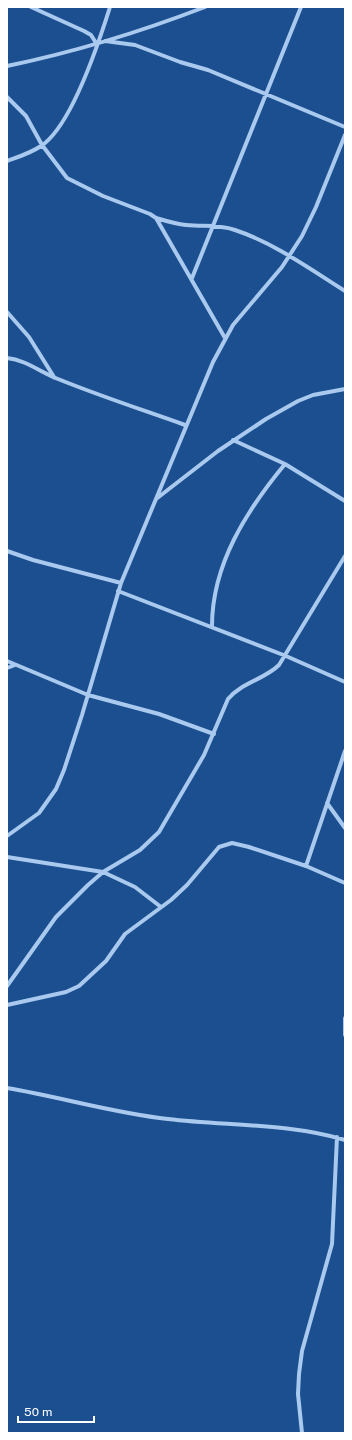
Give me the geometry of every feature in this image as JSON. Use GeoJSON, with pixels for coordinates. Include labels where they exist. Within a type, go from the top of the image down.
{"type":"FeatureCollection","features":[{"type":"Feature","properties":{"kind":"street"},"geometry":{"type":"LineString","coordinates":[[31,7],[84,31],[91,35],[97,43]]}},
{"type":"Feature","properties":{"kind":"street"},"geometry":{"type":"LineString","coordinates":[[7,161],[42,145],[59,126],[70,108],[110,7]]}},
{"type":"Feature","properties":{"kind":"street"},"geometry":{"type":"LineString","coordinates":[[7,66],[51,57],[105,41],[163,23],[205,7]]}},
{"type":"Feature","properties":{"kind":"street"},"geometry":{"type":"LineString","coordinates":[[192,278],[301,7]]}},
{"type":"Feature","properties":{"kind":"street"},"geometry":{"type":"LineString","coordinates":[[105,41],[135,44],[180,62],[208,70],[345,127]]}},
{"type":"Feature","properties":{"kind":"street"},"geometry":{"type":"LineString","coordinates":[[7,97],[26,116],[42,145],[60,170],[74,183],[150,214],[156,218],[187,225],[214,225],[250,236],[289,256],[345,291]]}},
{"type":"Feature","properties":{"kind":"street"},"geometry":{"type":"LineString","coordinates":[[7,836],[39,813],[49,800],[64,770],[88,695],[118,591],[212,362],[225,338],[247,306],[289,256],[302,236],[316,207],[345,135]]}},
{"type":"Feature","properties":{"kind":"street"},"geometry":{"type":"LineString","coordinates":[[156,218],[192,278],[225,338]]}},
{"type":"Feature","properties":{"kind":"street"},"geometry":{"type":"LineString","coordinates":[[7,312],[29,338],[54,378]]}},
{"type":"Feature","properties":{"kind":"street"},"geometry":{"type":"LineString","coordinates":[[7,358],[18,359],[54,378],[185,426]]}},
{"type":"Feature","properties":{"kind":"street"},"geometry":{"type":"LineString","coordinates":[[155,500],[233,440],[298,401],[312,395],[345,389]]}},
{"type":"Feature","properties":{"kind":"street"},"geometry":{"type":"LineString","coordinates":[[233,440],[285,464],[345,501]]}},
{"type":"Feature","properties":{"kind":"street"},"geometry":{"type":"LineString","coordinates":[[212,626],[214,590],[234,538],[260,494],[285,464]]}},
{"type":"Feature","properties":{"kind":"street"},"geometry":{"type":"LineString","coordinates":[[7,551],[33,560],[121,583]]}},
{"type":"Feature","properties":{"kind":"street"},"geometry":{"type":"LineString","coordinates":[[7,986],[56,917],[103,872],[140,850],[159,832],[198,767],[231,696],[272,672],[286,656],[345,556]]}},
{"type":"Feature","properties":{"kind":"street"},"geometry":{"type":"LineString","coordinates":[[118,591],[212,626],[345,682]]}},
{"type":"Feature","properties":{"kind":"street"},"geometry":{"type":"LineString","coordinates":[[7,661],[88,695],[160,714],[214,734]]}},
{"type":"Feature","properties":{"kind":"street"},"geometry":{"type":"LineString","coordinates":[[7,668],[16,665]]}},
{"type":"Feature","properties":{"kind":"street"},"geometry":{"type":"LineString","coordinates":[[306,866],[345,751]]}},
{"type":"Feature","properties":{"kind":"street"},"geometry":{"type":"LineString","coordinates":[[327,803],[345,828]]}},
{"type":"Feature","properties":{"kind":"street"},"geometry":{"type":"LineString","coordinates":[[7,1005],[66,992],[79,986],[106,961],[125,934],[187,885],[219,847],[228,843],[249,847],[306,866],[345,883]]}},
{"type":"Feature","properties":{"kind":"street"},"geometry":{"type":"LineString","coordinates":[[7,857],[103,872],[135,888],[161,907]]}},
{"type":"Feature","properties":{"kind":"street"},"geometry":{"type":"LineString","coordinates":[[345,1018],[345,1035]]}},
{"type":"Feature","properties":{"kind":"street"},"geometry":{"type":"LineString","coordinates":[[7,1088],[131,1114],[168,1119],[276,1128],[337,1137],[345,1140]]}},
{"type":"Feature","properties":{"kind":"street"},"geometry":{"type":"LineString","coordinates":[[302,1433],[298,1394],[299,1374],[302,1351],[332,1244],[337,1137]]}}]}
